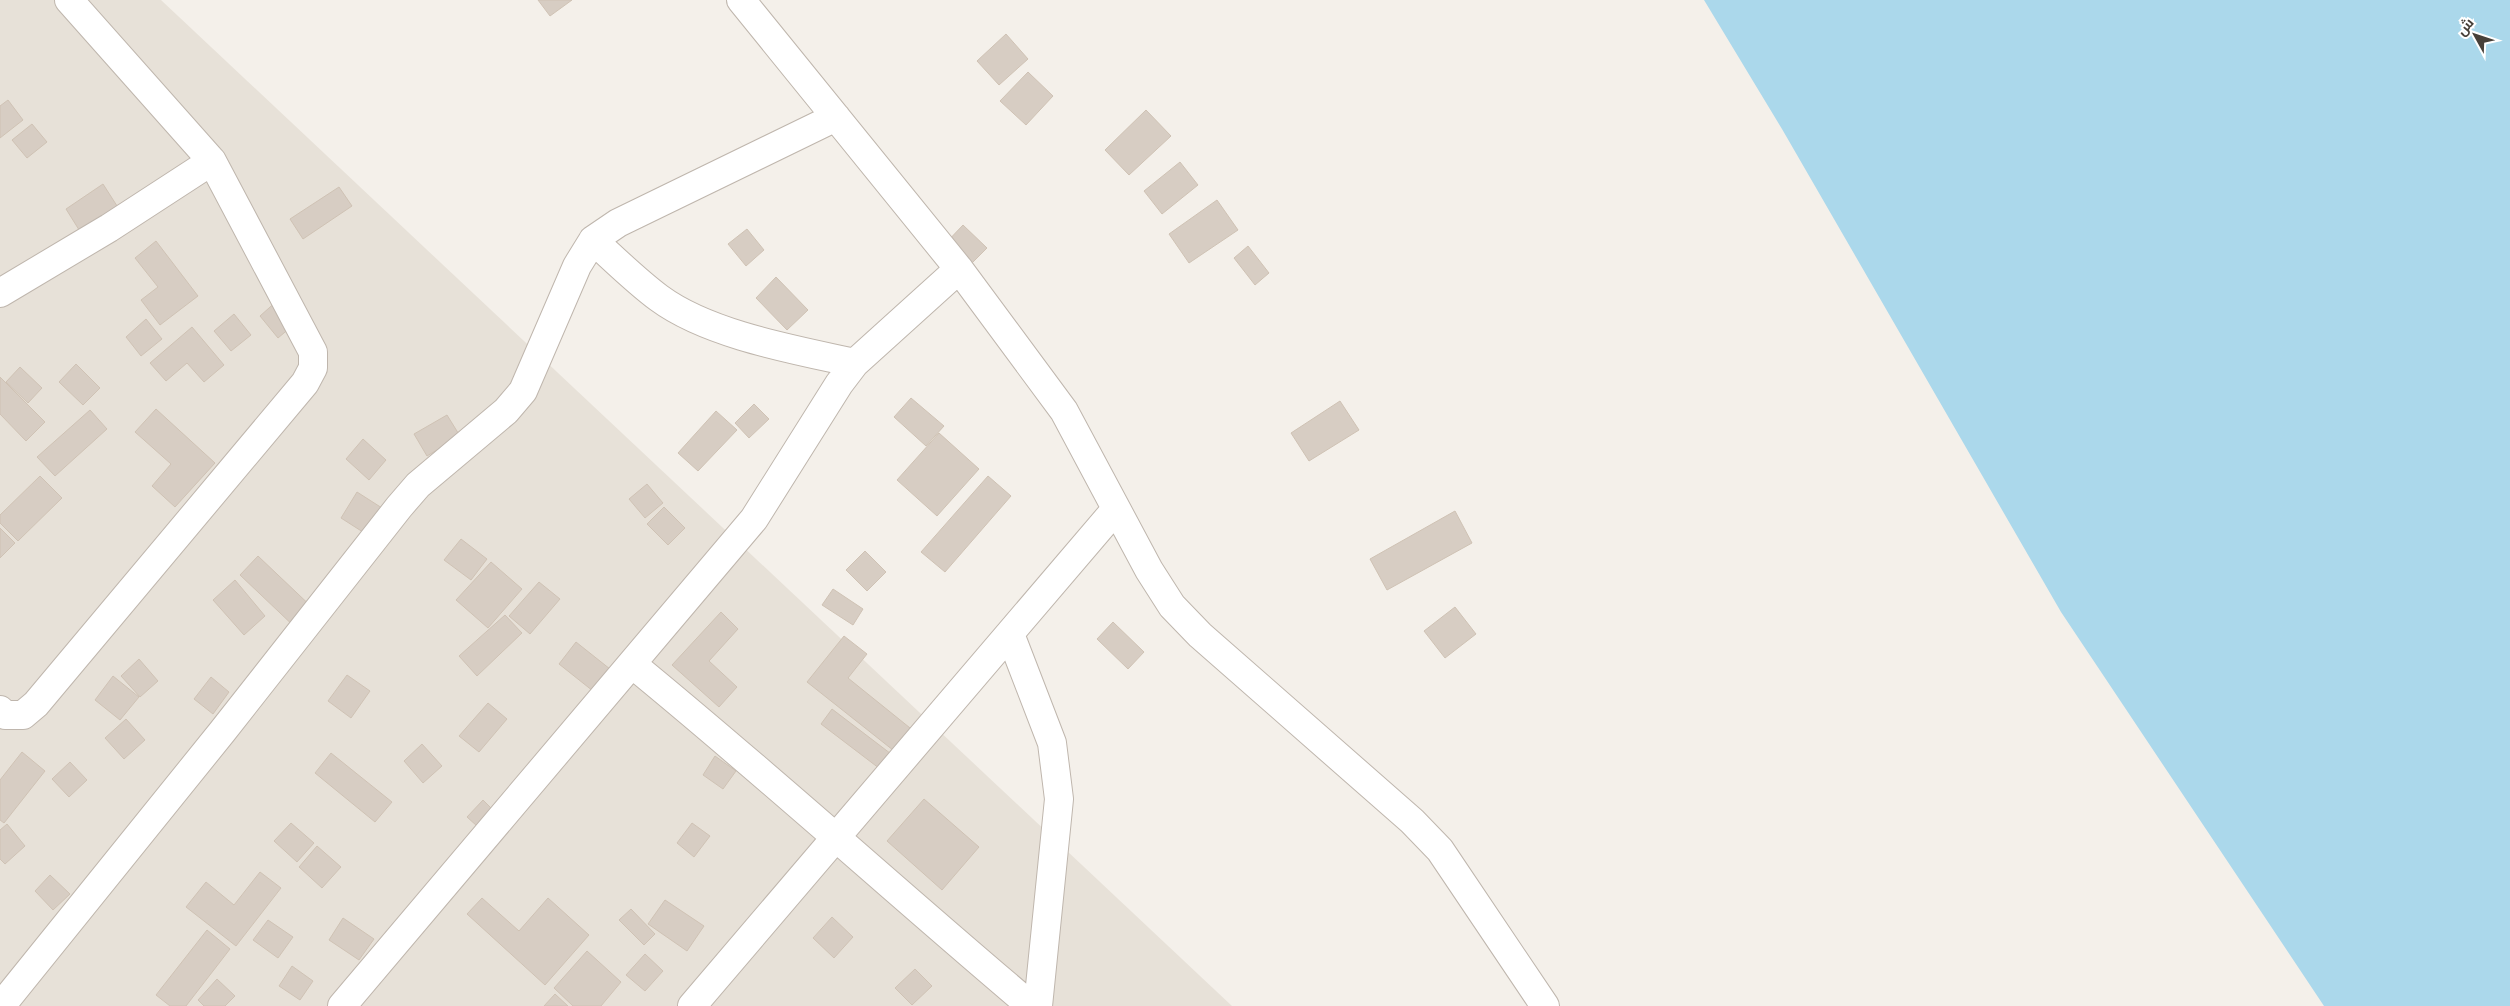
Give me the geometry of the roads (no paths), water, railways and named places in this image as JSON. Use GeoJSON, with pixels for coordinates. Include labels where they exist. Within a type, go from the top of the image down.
{"type":"FeatureCollection","features":[{"type":"Feature","properties":{"kind":"street"},"geometry":{"type":"LineString","coordinates":[[0,710],[5,715],[23,715],[36,704],[306,383],[313,368],[313,352],[212,161],[69,0]]}},
{"type":"Feature","properties":{"kind":"street"},"geometry":{"type":"LineString","coordinates":[[741,0],[959,269],[1064,411],[1149,570],[1179,613],[1200,635],[1412,821],[1440,850],[1545,1006]]}},
{"type":"Feature","properties":{"kind":"street"},"geometry":{"type":"LineString","coordinates":[[1,1006],[222,732],[399,507],[418,485],[506,411],[523,391],[577,266],[592,240],[618,223],[836,117]]}},
{"type":"Feature","properties":{"kind":"street"},"geometry":{"type":"LineString","coordinates":[[0,293],[109,228],[212,161]]}},
{"type":"Feature","properties":{"kind":"street"},"geometry":{"type":"LineString","coordinates":[[592,240],[660,299],[697,319],[758,341],[856,363]]}},
{"type":"Feature","properties":{"kind":"street"},"geometry":{"type":"LineString","coordinates":[[342,1006],[754,519],[839,384],[856,363],[959,269]]}},
{"type":"Feature","properties":{"kind":"street"},"geometry":{"type":"LineString","coordinates":[[692,1006],[1116,509]]}},
{"type":"Feature","properties":{"kind":"street"},"geometry":{"type":"LineString","coordinates":[[1010,634],[1052,743],[1057,772],[1059,800],[1038,1006]]}},
{"type":"Feature","properties":{"kind":"street"},"geometry":{"type":"LineString","coordinates":[[632,664],[724,739],[835,839],[1031,1006]]}},
{"type":"Feature","properties":{"kind":"water"},"geometry":{"type":"Polygon","coordinates":[[[1704,0],[2510,0],[2510,1006],[2324,1006],[2061,612],[1782,129],[1704,0]]]}}]}
